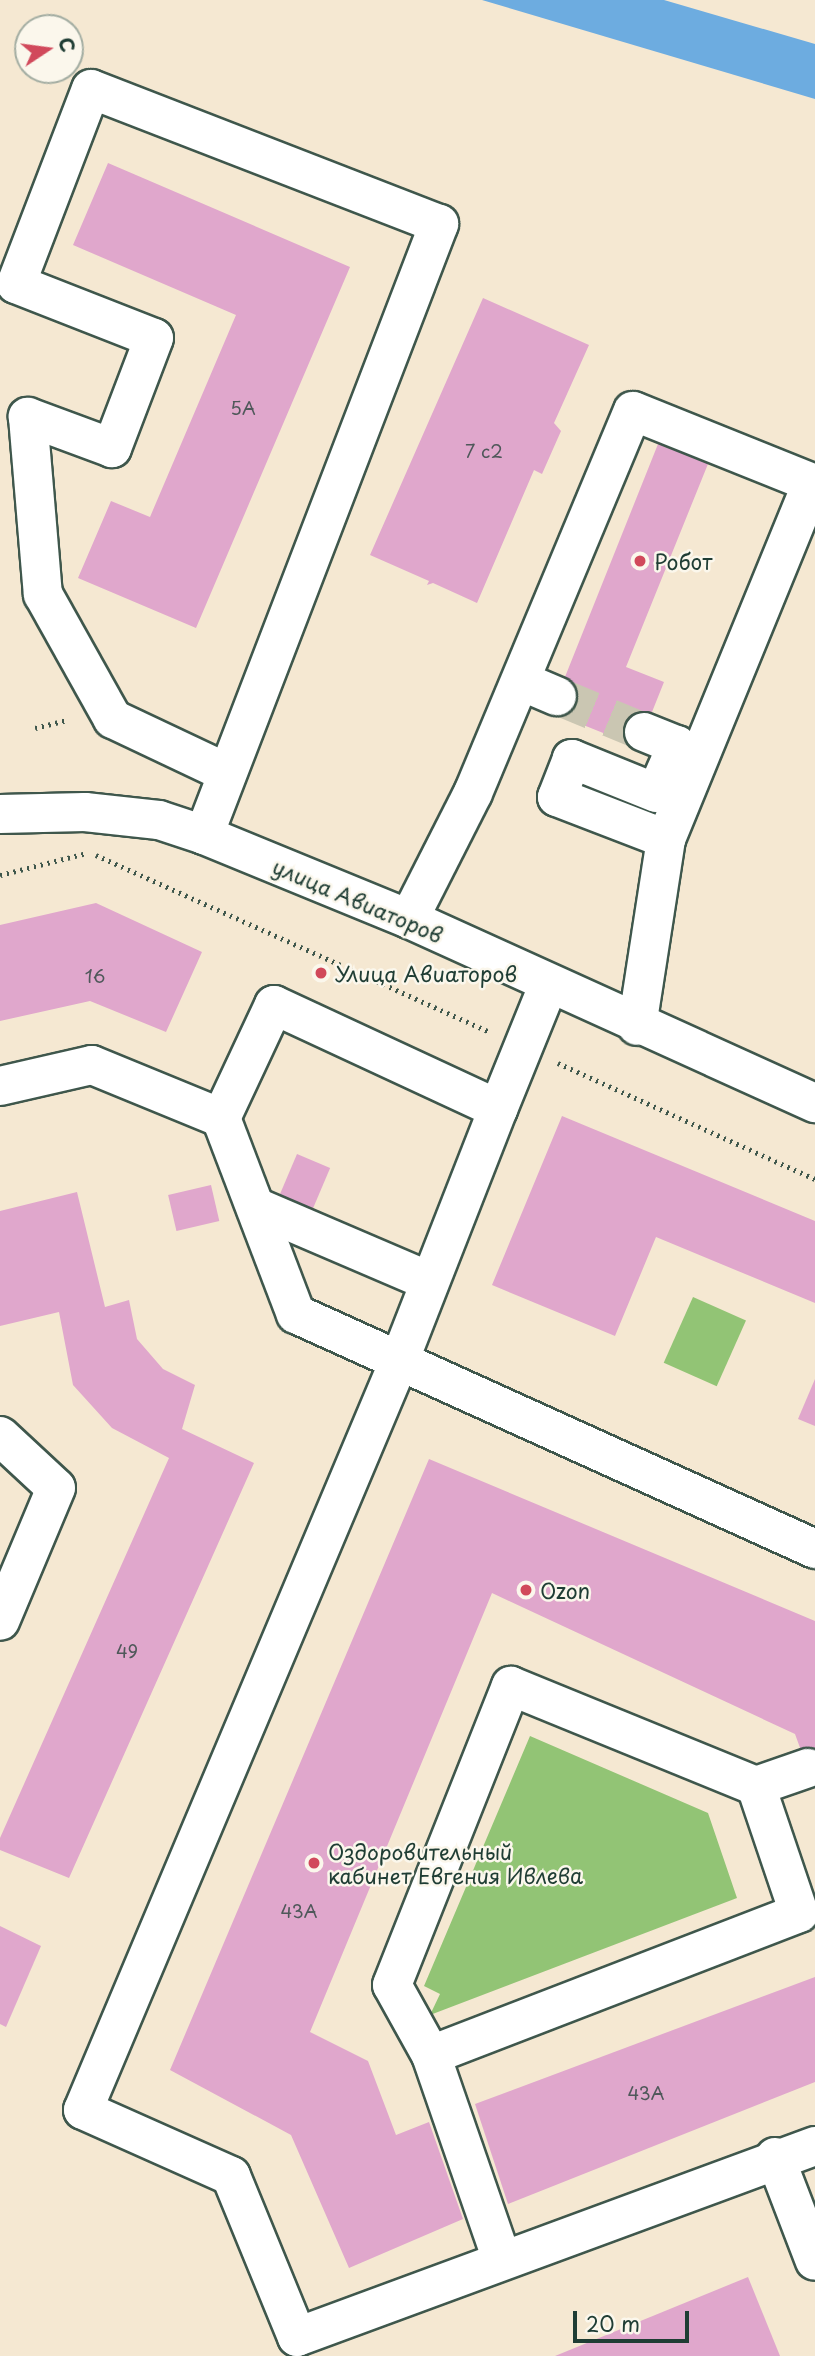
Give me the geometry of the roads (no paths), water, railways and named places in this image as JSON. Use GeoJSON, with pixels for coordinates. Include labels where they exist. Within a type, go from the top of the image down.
{"type":"FeatureCollection","features":[{"type":"Feature","properties":{"kind":"street"},"geometry":{"type":"LineString","coordinates":[[204,835],[228,773],[439,224],[90,89],[8,281],[154,338],[111,448],[14,420],[43,594],[113,719],[228,773]]}},
{"type":"Feature","properties":{"kind":"street"},"geometry":{"type":"LineString","coordinates":[[409,919],[474,793],[633,411],[812,483],[666,839],[637,1026]]}},
{"type":"Feature","properties":{"kind":"street"},"geometry":{"type":"LineString","coordinates":[[521,681],[557,696]]}},
{"type":"Feature","properties":{"kind":"street"},"geometry":{"type":"LineString","coordinates":[[644,732],[677,745],[656,793],[572,759],[557,797],[666,839]]}},
{"type":"Feature","properties":{"kind":"street","name":"улица Авиаторов"},"geometry":{"type":"LineString","coordinates":[[0,814],[85,812],[159,820],[204,835],[409,919],[548,986],[815,1103]]}},
{"type":"Feature","properties":{"kind":"street"},"geometry":{"type":"LineString","coordinates":[[548,986],[400,1359],[83,2110],[231,2176],[298,2337],[775,2157],[815,2146]]}},
{"type":"Feature","properties":{"kind":"street"},"geometry":{"type":"LineString","coordinates":[[221,1118],[274,1005],[498,1109]]}},
{"type":"Feature","properties":{"kind":"street"},"geometry":{"type":"LineString","coordinates":[[0,1086],[92,1065],[221,1118],[296,1314],[815,1549]]}},
{"type":"Feature","properties":{"kind":"street"},"geometry":{"type":"LineString","coordinates":[[256,1207],[429,1281]]}},
{"type":"Feature","properties":{"kind":"street"},"geometry":{"type":"LineString","coordinates":[[0,1436],[56,1488],[0,1621]]}},
{"type":"Feature","properties":{"kind":"street"},"geometry":{"type":"LineString","coordinates":[[502,2260],[431,2055],[393,1985],[511,1686],[755,1786],[807,1768]]}},
{"type":"Feature","properties":{"kind":"street"},"geometry":{"type":"LineString","coordinates":[[431,2055],[799,1913],[755,1786]]}},
{"type":"Feature","properties":{"kind":"street"},"geometry":{"type":"LineString","coordinates":[[775,2157],[815,2261]]}},
{"type":"Feature","properties":{"kind":"water"},"geometry":{"type":"Polygon","coordinates":[[[482,0],[664,0],[815,44],[815,99],[482,0]]]}},
{"type":"Feature","properties":{"kind":"tunnel"},"geometry":{"type":"LineString","coordinates":[[557,696],[644,732]]}},
{"type":"Feature","properties":{"kind":"place","name":"Робот"},"geometry":{"type":"Point","coordinates":[640,561]}},
{"type":"Feature","properties":{"kind":"place","name":"Улица Авиаторов"},"geometry":{"type":"Point","coordinates":[321,973]}},
{"type":"Feature","properties":{"kind":"place","name":"Ozon"},"geometry":{"type":"Point","coordinates":[526,1590]}},
{"type":"Feature","properties":{"kind":"place","name":"Оздоровительный кабинет Евгения Ивлева"},"geometry":{"type":"Point","coordinates":[314,1863]}}]}
